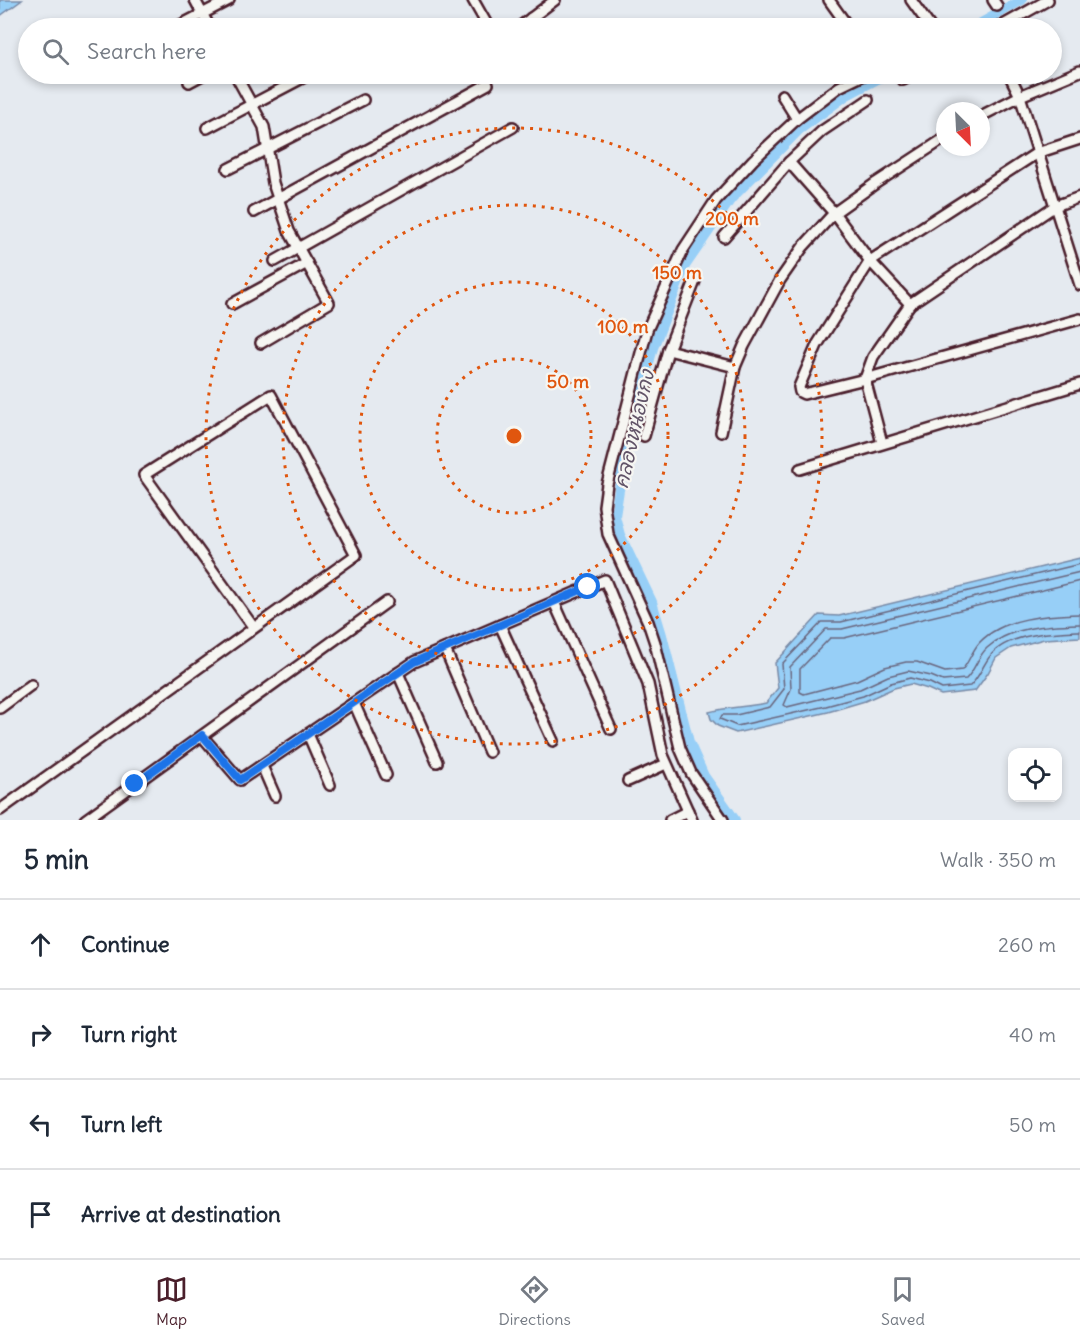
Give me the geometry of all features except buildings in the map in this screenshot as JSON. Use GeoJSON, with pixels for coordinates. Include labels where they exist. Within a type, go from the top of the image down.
{"type":"FeatureCollection","features":[{"type":"Feature","properties":{"kind":"street"},"geometry":{"type":"LineString","coordinates":[[195,0],[204,18]]}},
{"type":"Feature","properties":{"kind":"street"},"geometry":{"type":"LineString","coordinates":[[194,18],[229,0]]}},
{"type":"Feature","properties":{"kind":"street"},"geometry":{"type":"LineString","coordinates":[[473,0],[483,18]]}},
{"type":"Feature","properties":{"kind":"street"},"geometry":{"type":"LineString","coordinates":[[531,18],[555,0]]}},
{"type":"Feature","properties":{"kind":"street"},"geometry":{"type":"LineString","coordinates":[[829,0],[842,18]]}},
{"type":"Feature","properties":{"kind":"street"},"geometry":{"type":"LineString","coordinates":[[910,0],[924,18]]}},
{"type":"Feature","properties":{"kind":"street"},"geometry":{"type":"LineString","coordinates":[[1016,18],[1048,0]]}},
{"type":"Feature","properties":{"kind":"street"},"geometry":{"type":"LineString","coordinates":[[1062,78],[1080,71]]}},
{"type":"Feature","properties":{"kind":"street"},"geometry":{"type":"LineString","coordinates":[[240,84],[264,127],[273,183],[290,231],[329,303],[261,343]]}},
{"type":"Feature","properties":{"kind":"street"},"geometry":{"type":"LineString","coordinates":[[207,129],[291,84]]}},
{"type":"Feature","properties":{"kind":"street"},"geometry":{"type":"LineString","coordinates":[[254,212],[488,84]]}},
{"type":"Feature","properties":{"kind":"street"},"geometry":{"type":"LineString","coordinates":[[723,820],[691,773],[680,748],[648,622],[608,534],[604,506],[607,484],[647,330],[683,250],[716,200],[753,160],[797,119],[845,84]]}},
{"type":"Feature","properties":{"kind":"street"},"geometry":{"type":"LineString","coordinates":[[1014,84],[1020,96],[1055,206],[1075,254],[1080,285]]}},
{"type":"Feature","properties":{"kind":"street"},"geometry":{"type":"LineString","coordinates":[[990,111],[1049,84]]}},
{"type":"Feature","properties":{"kind":"street"},"geometry":{"type":"LineString","coordinates":[[782,95],[797,119]]}},
{"type":"Feature","properties":{"kind":"street"},"geometry":{"type":"LineString","coordinates":[[724,237],[789,162],[822,131],[868,99]]}},
{"type":"Feature","properties":{"kind":"street"},"geometry":{"type":"LineString","coordinates":[[228,169],[363,100]]}},
{"type":"Feature","properties":{"kind":"street"},"geometry":{"type":"LineString","coordinates":[[275,261],[513,127]]}},
{"type":"Feature","properties":{"kind":"street"},"geometry":{"type":"LineString","coordinates":[[1080,139],[1037,153],[870,261],[817,345],[799,387],[800,392],[804,394],[865,379],[1080,319]]}},
{"type":"Feature","properties":{"kind":"street"},"geometry":{"type":"LineString","coordinates":[[721,432],[735,368],[757,321],[780,280],[803,247],[834,213],[936,144]]}},
{"type":"Feature","properties":{"kind":"street"},"geometry":{"type":"LineString","coordinates":[[789,162],[834,213],[870,261],[910,304]]}},
{"type":"Feature","properties":{"kind":"street"},"geometry":{"type":"LineString","coordinates":[[882,443],[865,379],[873,357],[910,304],[1055,206],[1080,197]]}},
{"type":"Feature","properties":{"kind":"street"},"geometry":{"type":"LineString","coordinates":[[232,304],[307,263]]}},
{"type":"Feature","properties":{"kind":"street"},"geometry":{"type":"LineString","coordinates":[[644,436],[668,350],[695,281]]}},
{"type":"Feature","properties":{"kind":"street"},"geometry":{"type":"LineString","coordinates":[[668,350],[735,368]]}},
{"type":"Feature","properties":{"kind":"street"},"geometry":{"type":"LineString","coordinates":[[800,469],[1080,384]]}},
{"type":"Feature","properties":{"kind":"street"},"geometry":{"type":"LineString","coordinates":[[0,810],[356,555],[271,395],[144,475],[254,628]]}},
{"type":"Feature","properties":{"kind":"street"},"geometry":{"type":"LineString","coordinates":[[202,735],[240,780],[414,662],[605,580],[648,684],[663,755],[690,816],[669,820]]}},
{"type":"Feature","properties":{"kind":"street"},"geometry":{"type":"LineString","coordinates":[[85,820],[387,602]]}},
{"type":"Feature","properties":{"kind":"street"},"geometry":{"type":"LineString","coordinates":[[555,602],[611,729]]}},
{"type":"Feature","properties":{"kind":"street"},"geometry":{"type":"LineString","coordinates":[[500,625],[552,741]]}},
{"type":"Feature","properties":{"kind":"street"},"geometry":{"type":"LineString","coordinates":[[445,649],[489,752]]}},
{"type":"Feature","properties":{"kind":"street"},"geometry":{"type":"LineString","coordinates":[[398,673],[437,762]]}},
{"type":"Feature","properties":{"kind":"street"},"geometry":{"type":"LineString","coordinates":[[0,708],[31,685]]}},
{"type":"Feature","properties":{"kind":"street"},"geometry":{"type":"LineString","coordinates":[[354,703],[386,775]]}},
{"type":"Feature","properties":{"kind":"street"},"geometry":{"type":"LineString","coordinates":[[308,734],[330,785]]}},
{"type":"Feature","properties":{"kind":"street"},"geometry":{"type":"LineString","coordinates":[[628,781],[666,764]]}},
{"type":"Feature","properties":{"kind":"street"},"geometry":{"type":"LineString","coordinates":[[261,766],[275,796]]}},
{"type":"Feature","properties":{"kind":"water"},"geometry":{"type":"Polygon","coordinates":[[[0,0],[22,0],[0,16],[0,0]]]}},
{"type":"Feature","properties":{"kind":"water"},"geometry":{"type":"Polygon","coordinates":[[[1080,558],[1080,637],[1044,639],[1011,648],[996,658],[975,691],[941,695],[911,684],[828,712],[736,733],[718,726],[711,719],[709,712],[766,703],[778,688],[775,663],[819,615],[839,616],[1080,558]]]}},
{"type":"Feature","properties":{"kind":"waterway","name":"คลองหนองกง"},"geometry":{"type":"LineString","coordinates":[[990,18],[1022,0]]}},
{"type":"Feature","properties":{"kind":"waterway","name":"คลองหนองกง"},"geometry":{"type":"LineString","coordinates":[[735,820],[704,776],[689,742],[652,602],[620,535],[615,516],[625,451],[653,348],[685,266],[731,199],[799,130],[847,95],[868,84]]}},
{"type":"Feature","properties":{"kind":"route"},"geometry":{"type":"LineString","coordinates":[[135,784],[202,735],[240,780],[414,662],[588,587]]}}]}
